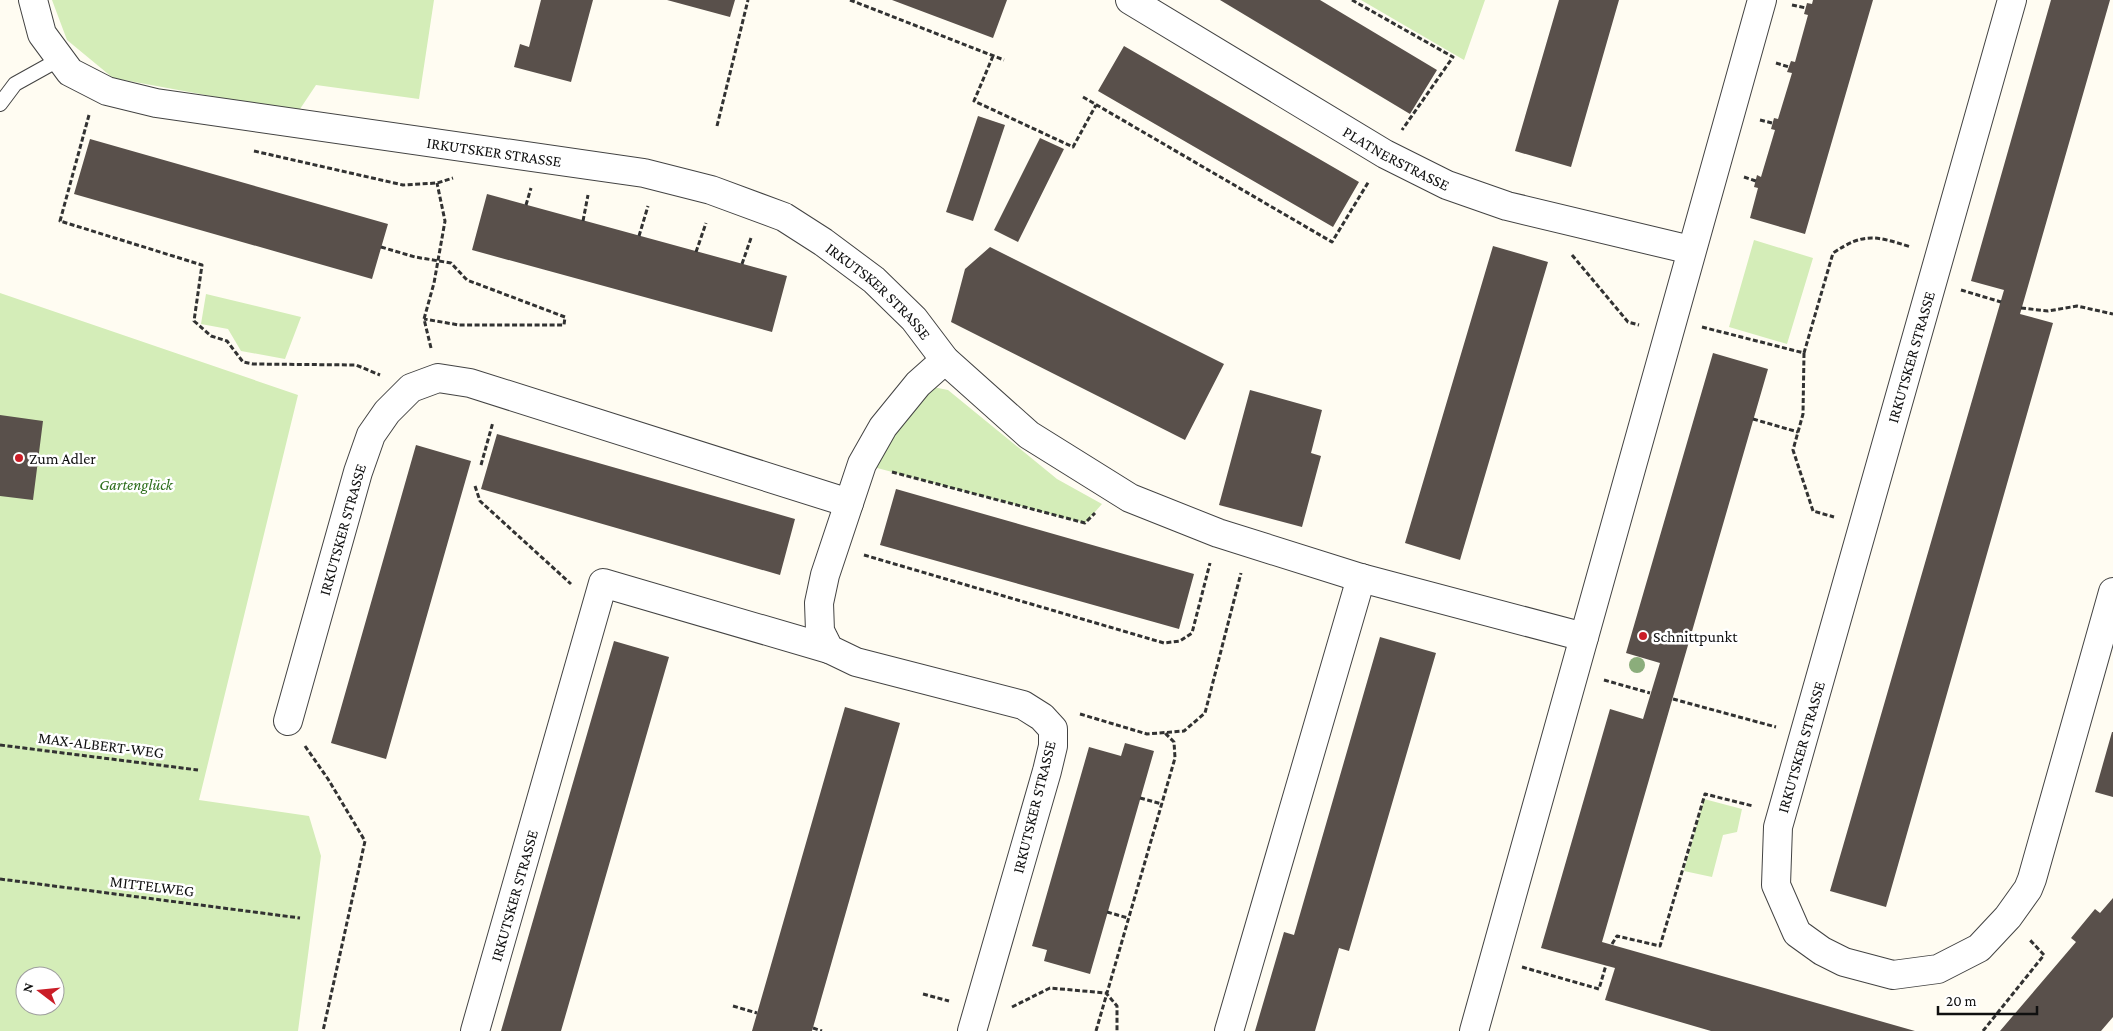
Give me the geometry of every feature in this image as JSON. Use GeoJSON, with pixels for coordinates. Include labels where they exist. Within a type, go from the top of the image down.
{"type":"FeatureCollection","features":[{"type":"Feature","properties":{"kind":"street","name":"IRKUTSKER STRASSE"},"geometry":{"type":"LineString","coordinates":[[32,0],[42,34],[70,72],[107,91],[156,103],[644,172],[711,190],[784,217],[823,242],[874,280],[914,319],[945,360],[1029,435],[1116,490],[1249,544],[1360,578],[1584,637]]}},
{"type":"Feature","properties":{"kind":"street","name":"PLATNERSTRASSE"},"geometry":{"type":"LineString","coordinates":[[1130,0],[1385,154],[1447,185],[1506,206],[1691,250]]}},
{"type":"Feature","properties":{"kind":"street"},"geometry":{"type":"LineString","coordinates":[[1474,1031],[1762,0]]}},
{"type":"Feature","properties":{"kind":"street","name":"IRKUTSKER STRASSE"},"geometry":{"type":"LineString","coordinates":[[2012,0],[1778,827],[1776,885],[1797,933],[1822,951],[1844,962],[1893,975],[1938,969],[1979,948],[2008,917],[2028,889],[2032,879],[2113,592]]}},
{"type":"Feature","properties":{"kind":"street"},"geometry":{"type":"LineString","coordinates":[[829,649],[820,631],[819,603],[825,575],[862,464],[883,427],[918,384],[945,360]]}},
{"type":"Feature","properties":{"kind":"street","name":"IRKUTSKER STRASSE"},"geometry":{"type":"LineString","coordinates":[[288,721],[355,482],[371,434],[387,412],[411,388],[438,378],[470,383],[849,503]]}},
{"type":"Feature","properties":{"kind":"street"},"geometry":{"type":"LineString","coordinates":[[1229,1031],[1360,578]]}},
{"type":"Feature","properties":{"kind":"street","name":"IRKUTSKER STRASSE"},"geometry":{"type":"LineString","coordinates":[[475,1031],[602,583],[829,649],[856,662],[1023,705],[1042,717],[1053,729],[1053,746],[972,1031]]}},
{"type":"Feature","properties":{"kind":"lane"},"geometry":{"type":"LineString","coordinates":[[0,104],[14,84],[60,59]]}},
{"type":"Feature","properties":{"kind":"path"},"geometry":{"type":"LineString","coordinates":[[716,126],[748,0]]}},
{"type":"Feature","properties":{"kind":"path"},"geometry":{"type":"LineString","coordinates":[[850,0],[1004,60]]}},
{"type":"Feature","properties":{"kind":"path"},"geometry":{"type":"LineString","coordinates":[[1083,97],[1332,242],[1385,154],[1453,57],[1352,0]]}},
{"type":"Feature","properties":{"kind":"path"},"geometry":{"type":"LineString","coordinates":[[993,56],[974,100],[1073,147],[1096,105]]}},
{"type":"Feature","properties":{"kind":"path"},"geometry":{"type":"LineString","coordinates":[[99,115],[89,113],[60,221],[202,264],[194,321],[211,336],[226,340],[242,362],[253,364],[356,365],[411,388]]}},
{"type":"Feature","properties":{"kind":"path"},"geometry":{"type":"LineString","coordinates":[[251,150],[403,185],[437,183],[462,175]]}},
{"type":"Feature","properties":{"kind":"path"},"geometry":{"type":"LineString","coordinates":[[526,205],[534,181]]}},
{"type":"Feature","properties":{"kind":"path"},"geometry":{"type":"LineString","coordinates":[[381,247],[415,257],[438,260],[451,263],[467,280],[565,317],[564,326],[459,325],[424,318],[438,260],[445,221],[437,183]]}},
{"type":"Feature","properties":{"kind":"path"},"geometry":{"type":"LineString","coordinates":[[580,190],[597,194]]}},
{"type":"Feature","properties":{"kind":"path"},"geometry":{"type":"LineString","coordinates":[[583,221],[589,192]]}},
{"type":"Feature","properties":{"kind":"path"},"geometry":{"type":"LineString","coordinates":[[640,204],[656,209]]}},
{"type":"Feature","properties":{"kind":"path"},"geometry":{"type":"LineString","coordinates":[[639,236],[648,206]]}},
{"type":"Feature","properties":{"kind":"path"},"geometry":{"type":"LineString","coordinates":[[697,221],[715,226]]}},
{"type":"Feature","properties":{"kind":"path"},"geometry":{"type":"LineString","coordinates":[[696,252],[706,223]]}},
{"type":"Feature","properties":{"kind":"path"},"geometry":{"type":"LineString","coordinates":[[742,234],[760,240]]}},
{"type":"Feature","properties":{"kind":"path"},"geometry":{"type":"LineString","coordinates":[[742,264],[751,237]]}},
{"type":"Feature","properties":{"kind":"path"},"geometry":{"type":"LineString","coordinates":[[1863,526],[1814,511],[1793,450],[1803,414],[1804,354],[1833,252],[1852,240],[1881,238],[2001,302]]}},
{"type":"Feature","properties":{"kind":"path"},"geometry":{"type":"LineString","coordinates":[[1568,250],[1628,322],[1670,326],[1804,354]]}},
{"type":"Feature","properties":{"kind":"path"},"geometry":{"type":"LineString","coordinates":[[2021,308],[2048,311],[2077,306],[2113,314]]}},
{"type":"Feature","properties":{"kind":"path"},"geometry":{"type":"LineString","coordinates":[[1753,419],[1798,432]]}},
{"type":"Feature","properties":{"kind":"path"},"geometry":{"type":"LineString","coordinates":[[481,465],[492,428]]}},
{"type":"Feature","properties":{"kind":"path"},"geometry":{"type":"LineString","coordinates":[[904,475],[1085,523],[1116,490]]}},
{"type":"Feature","properties":{"kind":"path"},"geometry":{"type":"LineString","coordinates":[[475,486],[480,501],[573,587]]}},
{"type":"Feature","properties":{"kind":"path"},"geometry":{"type":"LineString","coordinates":[[835,547],[1164,643],[1180,641],[1192,633],[1218,533]]}},
{"type":"Feature","properties":{"kind":"path"},"geometry":{"type":"LineString","coordinates":[[1042,717],[1072,712],[1147,734],[1184,731],[1205,713],[1249,544]]}},
{"type":"Feature","properties":{"kind":"path"},"geometry":{"type":"LineString","coordinates":[[1627,686],[1650,693]]}},
{"type":"Feature","properties":{"kind":"path"},"geometry":{"type":"LineString","coordinates":[[1673,699],[1804,735]]}},
{"type":"Feature","properties":{"kind":"path"},"geometry":{"type":"LineString","coordinates":[[288,721],[328,779],[365,841],[323,1031]]}},
{"type":"Feature","properties":{"kind":"path"},"geometry":{"type":"LineString","coordinates":[[1096,1031],[1176,758],[1174,742],[1164,732]]}},
{"type":"Feature","properties":{"kind":"path","name":"MAX-ALBERT-WEG"},"geometry":{"type":"LineString","coordinates":[[0,745],[198,770]]}},
{"type":"Feature","properties":{"kind":"path"},"geometry":{"type":"LineString","coordinates":[[1612,944],[1617,936],[1660,946],[1705,794],[1782,814]]}},
{"type":"Feature","properties":{"kind":"path"},"geometry":{"type":"LineString","coordinates":[[1140,798],[1162,804]]}},
{"type":"Feature","properties":{"kind":"path","name":"MITTELWEG"},"geometry":{"type":"LineString","coordinates":[[0,879],[300,918]]}},
{"type":"Feature","properties":{"kind":"path"},"geometry":{"type":"LineString","coordinates":[[1107,912],[1128,918]]}},
{"type":"Feature","properties":{"kind":"path"},"geometry":{"type":"LineString","coordinates":[[1983,1031],[2044,955],[2008,917]]}},
{"type":"Feature","properties":{"kind":"path"},"geometry":{"type":"LineString","coordinates":[[1494,960],[1599,989],[1606,965]]}},
{"type":"Feature","properties":{"kind":"path"},"geometry":{"type":"LineString","coordinates":[[1010,1008],[1050,988],[1106,992],[1117,1006],[1117,1031]]}},
{"type":"Feature","properties":{"kind":"path"},"geometry":{"type":"LineString","coordinates":[[733,1006],[757,1013]]}},
{"type":"Feature","properties":{"kind":"path"},"geometry":{"type":"LineString","coordinates":[[813,1028],[822,1031]]}},
{"type":"Feature","properties":{"kind":"green space"},"geometry":{"type":"Polygon","coordinates":[[[52,0],[434,0],[419,99],[316,85],[298,112],[113,78],[67,40],[52,0]]]}},
{"type":"Feature","properties":{"kind":"green space"},"geometry":{"type":"Polygon","coordinates":[[[1361,0],[1485,0],[1464,60],[1361,0]]]}},
{"type":"Feature","properties":{"kind":"green space"},"geometry":{"type":"Polygon","coordinates":[[[1754,240],[1813,258],[1787,344],[1729,327],[1754,240]]]}},
{"type":"Feature","properties":{"kind":"green space","name":"Gartenglück"},"geometry":{"type":"Polygon","coordinates":[[[0,293],[298,395],[199,800],[309,816],[321,856],[298,1031],[0,1031],[0,293]]]}},
{"type":"Feature","properties":{"kind":"green space"},"geometry":{"type":"Polygon","coordinates":[[[206,294],[301,317],[285,359],[241,351],[228,329],[201,324],[206,294]]]}},
{"type":"Feature","properties":{"kind":"green space"},"geometry":{"type":"Polygon","coordinates":[[[918,384],[948,390],[1057,479],[1102,504],[1085,523],[862,464],[918,384]]]}},
{"type":"Feature","properties":{"kind":"green space"},"geometry":{"type":"Polygon","coordinates":[[[1704,799],[1742,809],[1737,832],[1723,835],[1712,877],[1684,871],[1704,799]]]}},
{"type":"Feature","properties":{"kind":"building"},"geometry":{"type":"Polygon","coordinates":[[[541,0],[593,0],[571,82],[514,67],[520,44],[529,47],[541,0]]]}},
{"type":"Feature","properties":{"kind":"building"},"geometry":{"type":"Polygon","coordinates":[[[667,0],[735,0],[730,17],[667,0]]]}},
{"type":"Feature","properties":{"kind":"building"},"geometry":{"type":"Polygon","coordinates":[[[892,0],[1007,0],[993,38],[892,0]]]}},
{"type":"Feature","properties":{"kind":"building"},"geometry":{"type":"Polygon","coordinates":[[[1220,0],[1320,0],[1437,70],[1410,114],[1220,0]]]}},
{"type":"Feature","properties":{"kind":"building"},"geometry":{"type":"Polygon","coordinates":[[[1559,0],[1619,0],[1571,167],[1515,151],[1559,0]]]}},
{"type":"Feature","properties":{"kind":"building"},"geometry":{"type":"Polygon","coordinates":[[[1813,0],[1873,0],[1805,234],[1750,218],[1758,188],[1754,187],[1757,175],[1761,177],[1775,130],[1771,129],[1774,118],[1778,119],[1792,73],[1787,72],[1791,61],[1795,62],[1808,15],[1804,14],[1807,3],[1812,4],[1813,0]]]}},
{"type":"Feature","properties":{"kind":"building"},"geometry":{"type":"Polygon","coordinates":[[[2051,0],[2110,0],[2020,314],[2053,323],[1886,907],[1830,891],[2004,290],[1971,281],[2051,0]]]}},
{"type":"Feature","properties":{"kind":"building"},"geometry":{"type":"Polygon","coordinates":[[[1124,46],[1359,182],[1333,227],[1098,91],[1124,46]]]}},
{"type":"Feature","properties":{"kind":"building"},"geometry":{"type":"Polygon","coordinates":[[[978,116],[1005,125],[973,221],[946,212],[978,116]]]}},
{"type":"Feature","properties":{"kind":"building"},"geometry":{"type":"Polygon","coordinates":[[[1040,138],[1064,149],[1018,242],[994,230],[1040,138]]]}},
{"type":"Feature","properties":{"kind":"building"},"geometry":{"type":"Polygon","coordinates":[[[90,139],[388,224],[372,279],[74,194],[90,139]]]}},
{"type":"Feature","properties":{"kind":"building"},"geometry":{"type":"Polygon","coordinates":[[[487,194],[787,276],[772,332],[472,250],[487,194]]]}},
{"type":"Feature","properties":{"kind":"building"},"geometry":{"type":"Polygon","coordinates":[[[1493,246],[1548,262],[1460,560],[1405,543],[1493,246]]]}},
{"type":"Feature","properties":{"kind":"building"},"geometry":{"type":"Polygon","coordinates":[[[990,247],[1224,364],[1185,440],[951,322],[965,269],[990,247]]]}},
{"type":"Feature","properties":{"kind":"building"},"geometry":{"type":"Polygon","coordinates":[[[1713,353],[1768,369],[1602,942],[1915,1031],[1711,1031],[1605,1000],[1615,968],[1541,948],[1610,709],[1643,719],[1660,663],[1626,653],[1713,353]]]}},
{"type":"Feature","properties":{"kind":"building"},"geometry":{"type":"Polygon","coordinates":[[[1250,390],[1322,410],[1311,453],[1321,456],[1302,527],[1219,505],[1250,390]]]}},
{"type":"Feature","properties":{"kind":"building","name":"Zum Adler"},"geometry":{"type":"Polygon","coordinates":[[[0,415],[43,421],[33,500],[0,496],[0,415]]]}},
{"type":"Feature","properties":{"kind":"building"},"geometry":{"type":"Polygon","coordinates":[[[497,434],[795,519],[780,575],[481,489],[497,434]]]}},
{"type":"Feature","properties":{"kind":"building"},"geometry":{"type":"Polygon","coordinates":[[[416,445],[471,461],[386,759],[331,743],[416,445]]]}},
{"type":"Feature","properties":{"kind":"building"},"geometry":{"type":"Polygon","coordinates":[[[896,489],[1194,574],[1179,629],[880,545],[896,489]]]}},
{"type":"Feature","properties":{"kind":"building"},"geometry":{"type":"Polygon","coordinates":[[[1380,637],[1436,653],[1349,951],[1339,948],[1315,1031],[1255,1031],[1284,932],[1294,935],[1380,637]]]}},
{"type":"Feature","properties":{"kind":"building"},"geometry":{"type":"Polygon","coordinates":[[[614,641],[669,657],[561,1031],[501,1031],[614,641]]]}},
{"type":"Feature","properties":{"kind":"building"},"geometry":{"type":"Polygon","coordinates":[[[845,707],[900,723],[812,1031],[752,1031],[845,707]]]}},
{"type":"Feature","properties":{"kind":"building"},"geometry":{"type":"Polygon","coordinates":[[[2113,732],[2113,797],[2095,792],[2113,732]]]}},
{"type":"Feature","properties":{"kind":"building"},"geometry":{"type":"Polygon","coordinates":[[[1125,743],[1154,751],[1090,974],[1044,961],[1047,950],[1032,946],[1089,747],[1121,756],[1125,743]]]}},
{"type":"Feature","properties":{"kind":"building"},"geometry":{"type":"Polygon","coordinates":[[[2113,898],[2113,1017],[2101,1031],[2000,1031],[2076,942],[2071,938],[2095,909],[2100,913],[2113,898]]]}},
{"type":"Feature","properties":{"kind":"place","name":"Zum Adler"},"geometry":{"type":"Point","coordinates":[19,458]}},
{"type":"Feature","properties":{"kind":"place","name":"Schnittpunkt"},"geometry":{"type":"Point","coordinates":[1643,636]}}]}
